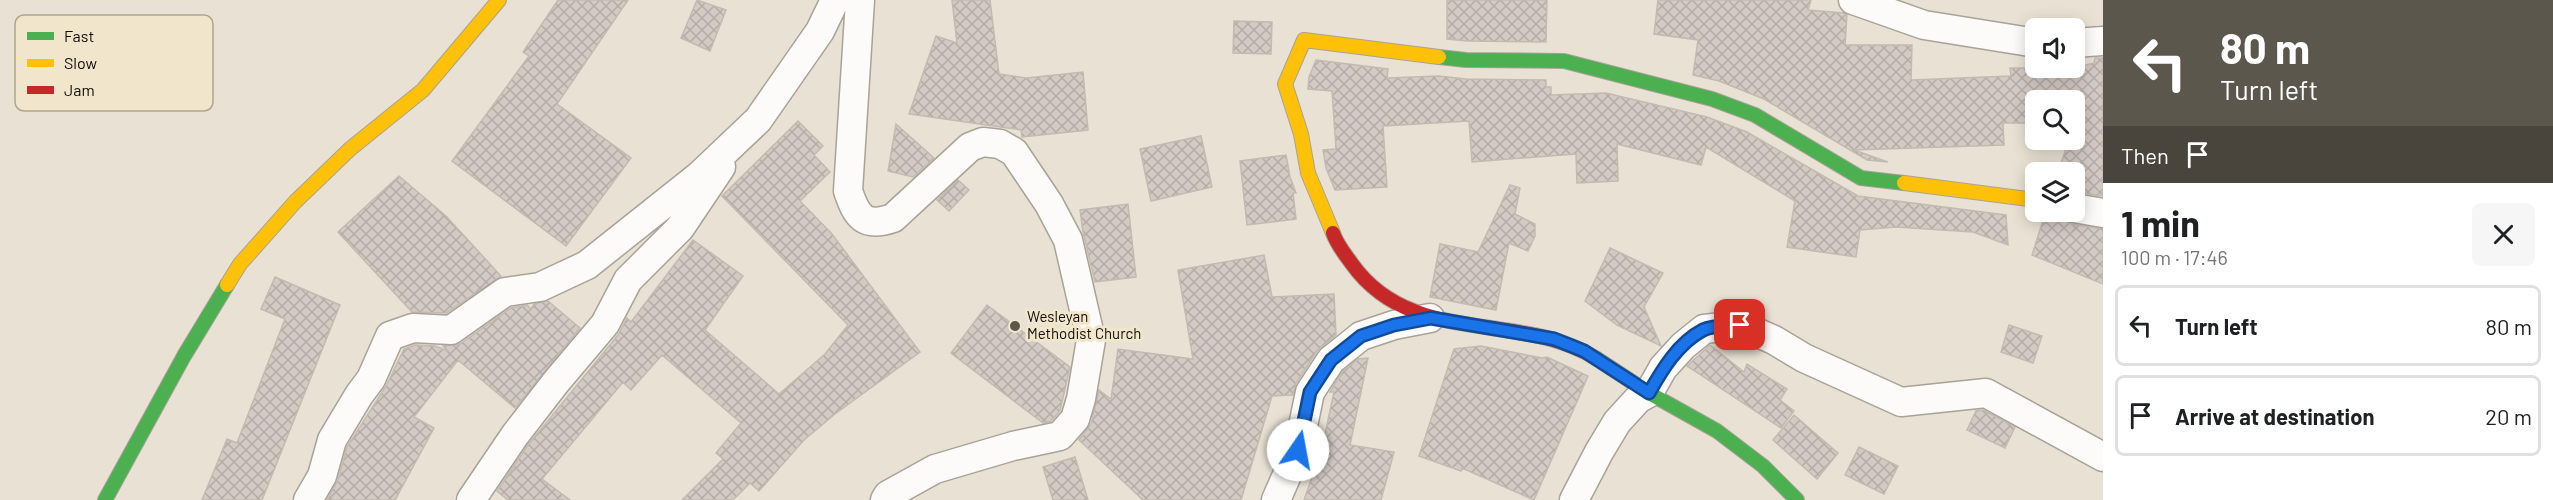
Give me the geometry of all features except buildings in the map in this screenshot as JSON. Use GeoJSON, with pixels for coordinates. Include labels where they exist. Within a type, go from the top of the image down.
{"type":"FeatureCollection","features":[{"type":"Feature","properties":{"kind":"main road"},"geometry":{"type":"LineString","coordinates":[[105,500],[184,356],[240,264],[295,202],[350,149],[423,90],[499,0]]}},
{"type":"Feature","properties":{"kind":"main road"},"geometry":{"type":"LineString","coordinates":[[1797,500],[1763,466],[1717,431],[1649,393],[1584,351],[1554,339],[1431,318],[1392,301],[1363,279],[1336,241],[1308,173],[1301,134],[1285,84],[1304,40],[1466,60],[1564,60],[1634,81],[1712,99],[1755,115],[1861,178],[2025,199]]}},
{"type":"Feature","properties":{"kind":"street"},"geometry":{"type":"LineString","coordinates":[[308,500],[322,476],[332,440],[371,379],[390,336],[413,328],[451,330],[505,292],[540,287],[586,265],[728,150],[758,120],[820,31],[835,0]]}},
{"type":"Feature","properties":{"kind":"street"},"geometry":{"type":"LineString","coordinates":[[860,0],[848,191],[855,210],[866,221],[879,223],[893,218],[970,147],[983,142],[1000,144],[1014,152],[1049,204],[1068,240],[1091,340],[1081,399],[1075,419],[1060,436],[1014,446],[935,469],[888,495],[885,500]]}},
{"type":"Feature","properties":{"kind":"street"},"geometry":{"type":"LineString","coordinates":[[1853,0],[1924,25],[2025,41]]}},
{"type":"Feature","properties":{"kind":"street"},"geometry":{"type":"LineString","coordinates":[[2085,42],[2103,41]]}},
{"type":"Feature","properties":{"kind":"street"},"geometry":{"type":"LineString","coordinates":[[471,500],[515,435],[605,324],[628,280],[680,228],[702,199],[718,173],[728,150]]}},
{"type":"Feature","properties":{"kind":"street"},"geometry":{"type":"LineString","coordinates":[[2085,210],[2103,213]]}},
{"type":"Feature","properties":{"kind":"street"},"geometry":{"type":"LineString","coordinates":[[1276,500],[1298,450],[1310,392],[1331,360],[1361,336],[1394,325],[1431,318]]}},
{"type":"Feature","properties":{"kind":"street"},"geometry":{"type":"LineString","coordinates":[[1574,500],[1617,422],[1638,399],[1649,393],[1664,368],[1683,345],[1704,329],[1740,325],[1774,340],[1804,358],[1901,402],[1986,393],[2103,457]]}},
{"type":"Feature","properties":{"kind":"traffic: fast"},"geometry":{"type":"LineString","coordinates":[[1439,57],[1466,60],[1564,61],[1712,99],[1755,115],[1861,178],[1904,183]]}},
{"type":"Feature","properties":{"kind":"traffic: fast"},"geometry":{"type":"LineString","coordinates":[[105,500],[184,356],[227,285]]}},
{"type":"Feature","properties":{"kind":"traffic: fast"},"geometry":{"type":"LineString","coordinates":[[1597,359],[1649,393],[1717,431],[1763,466],[1797,500]]}},
{"type":"Feature","properties":{"kind":"traffic: slow"},"geometry":{"type":"LineString","coordinates":[[227,285],[240,264],[295,202],[350,149],[423,90],[499,0]]}},
{"type":"Feature","properties":{"kind":"traffic: slow"},"geometry":{"type":"LineString","coordinates":[[1333,233],[1308,173],[1301,134],[1285,84],[1304,40],[1439,57]]}},
{"type":"Feature","properties":{"kind":"traffic: slow"},"geometry":{"type":"LineString","coordinates":[[1904,183],[2025,199]]}},
{"type":"Feature","properties":{"kind":"traffic: jam"},"geometry":{"type":"LineString","coordinates":[[1333,233],[1352,264],[1377,290],[1405,307],[1436,318],[1535,335],[1567,344],[1597,359]]}},
{"type":"Feature","properties":{"kind":"place","name":"Wesleyan Methodist Church"},"geometry":{"type":"Point","coordinates":[1015,326]}},
{"type":"Feature","properties":{"kind":"route"},"geometry":{"type":"LineString","coordinates":[[1298,450],[1310,392],[1331,360],[1361,336],[1394,325],[1431,318],[1554,339],[1584,351],[1649,393],[1664,368],[1683,345],[1704,329],[1740,325]]}}]}
